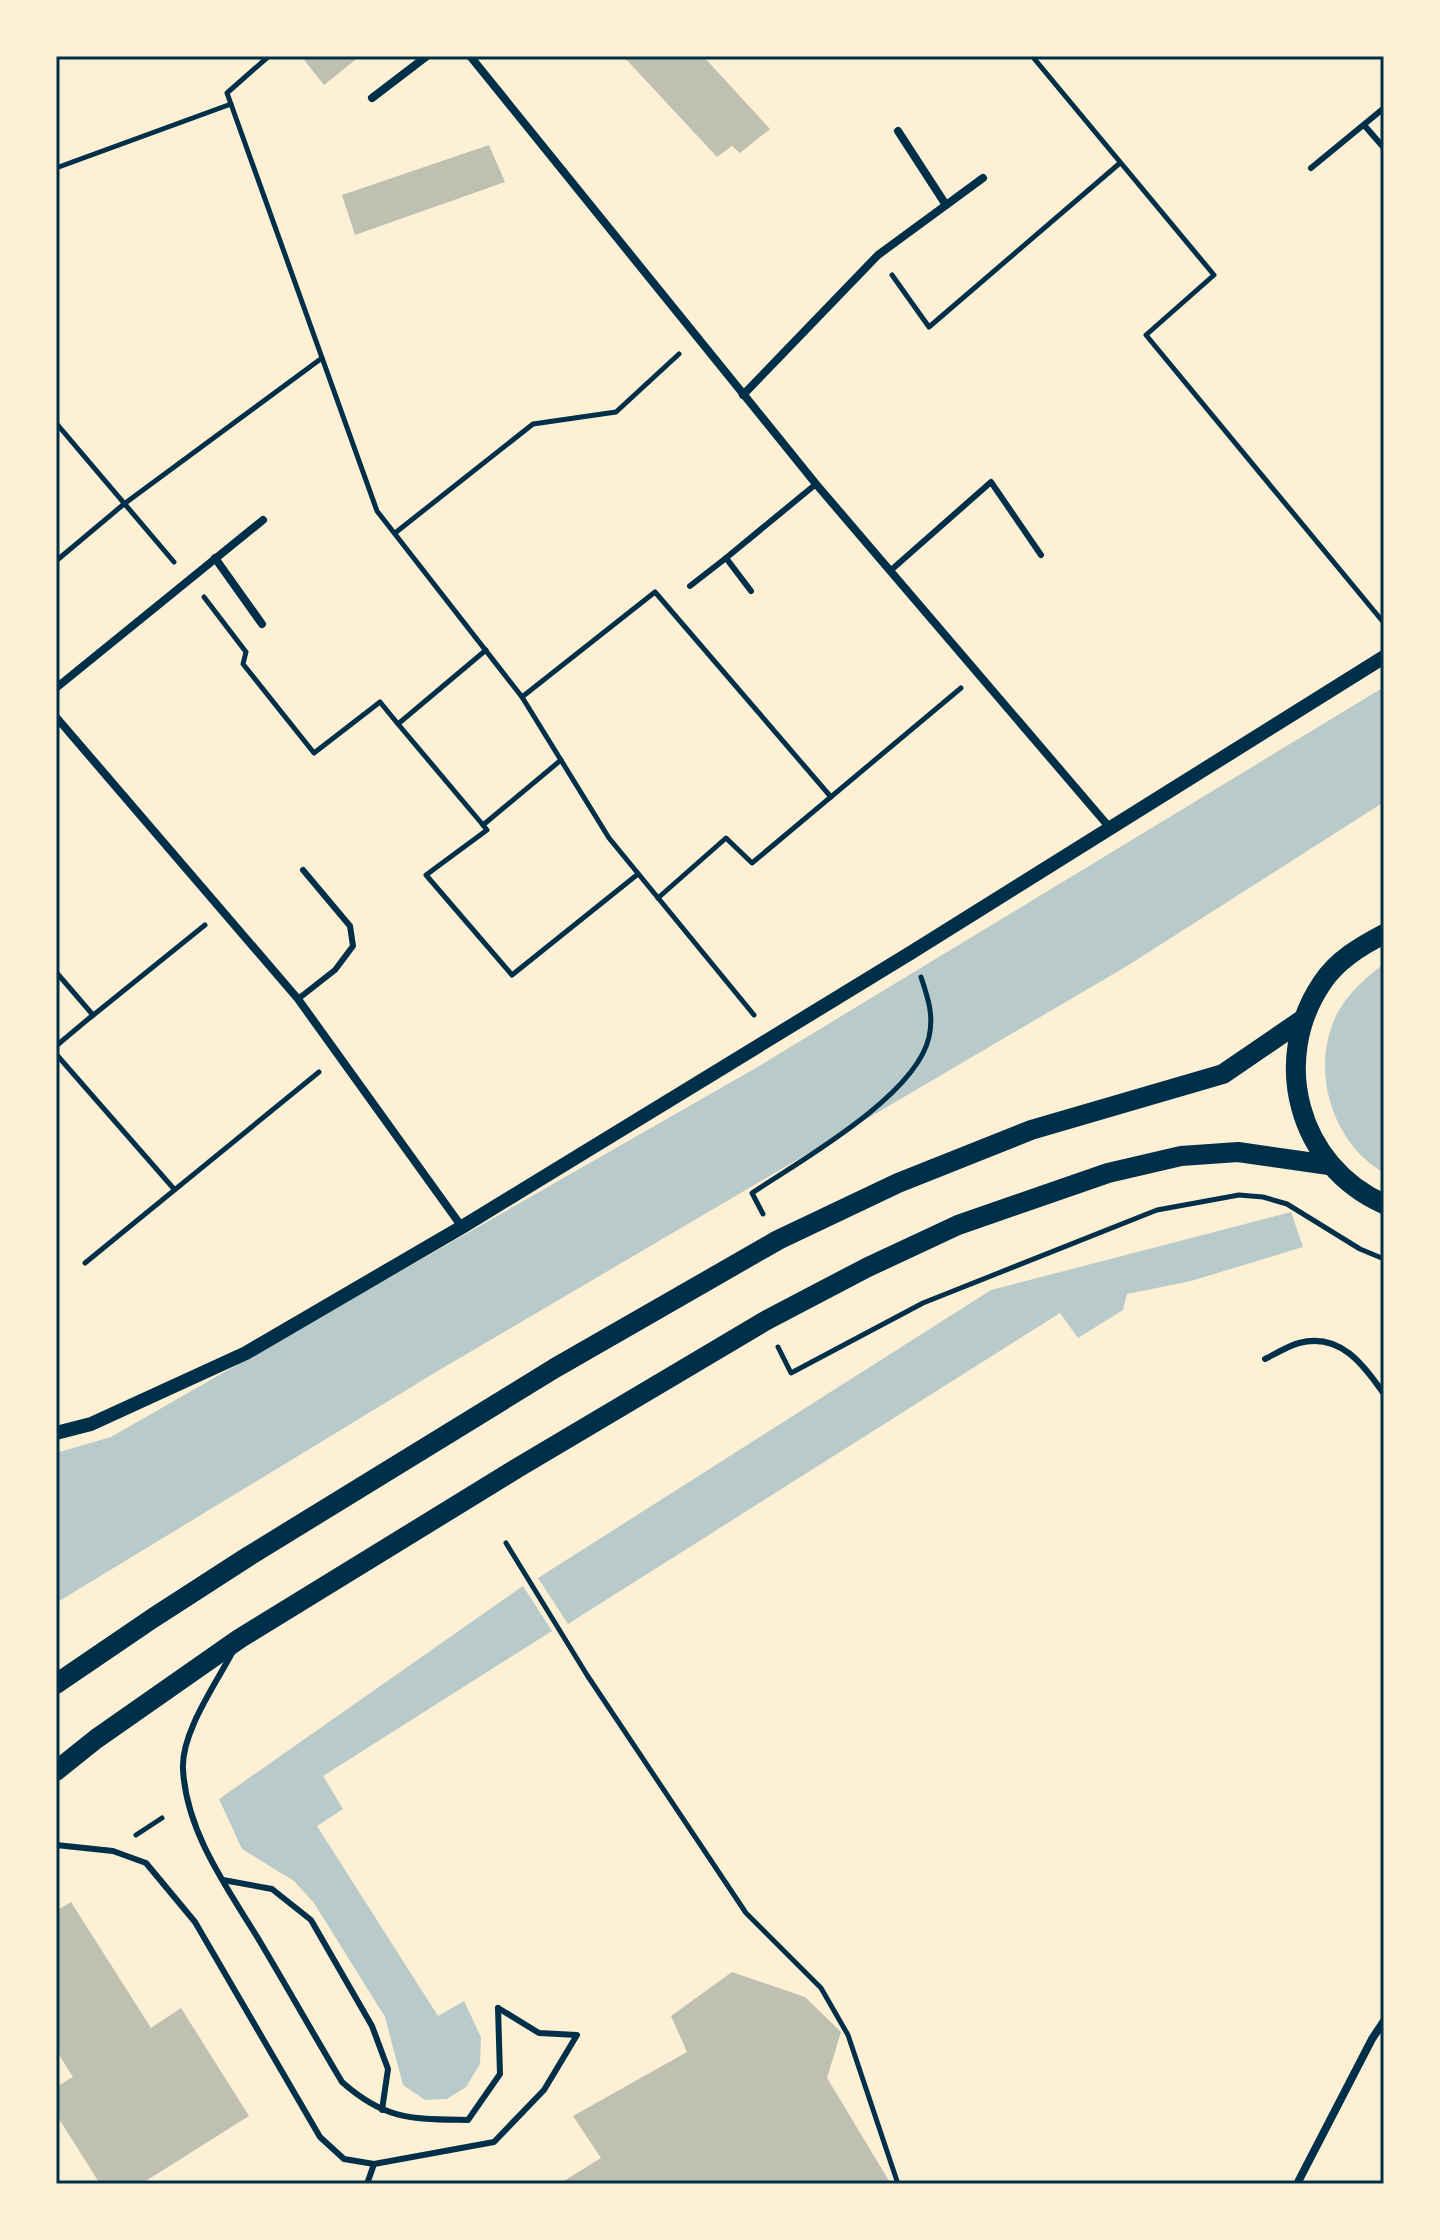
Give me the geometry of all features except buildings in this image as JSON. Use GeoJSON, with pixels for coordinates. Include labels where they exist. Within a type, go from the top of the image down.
{"type":"FeatureCollection","features":[{"type":"Feature","properties":{"kind":"main road"},"geometry":{"type":"LineString","coordinates":[[1384,934],[1354,950],[1323,981],[1302,1020],[1294,1071],[1304,1121],[1329,1165],[1365,1195],[1384,1204]]}},
{"type":"Feature","properties":{"kind":"main road"},"geometry":{"type":"LineString","coordinates":[[56,1684],[237,1564],[555,1368],[778,1240],[898,1183],[1031,1130],[1223,1074],[1302,1020]]}},
{"type":"Feature","properties":{"kind":"main road"},"geometry":{"type":"LineString","coordinates":[[56,1771],[96,1739],[239,1639],[765,1321],[868,1267],[958,1225],[1108,1173],[1181,1156],[1238,1152],[1329,1165]]}},
{"type":"Feature","properties":{"kind":"street"},"geometry":{"type":"LineString","coordinates":[[372,98],[427,56]]}},
{"type":"Feature","properties":{"kind":"street"},"geometry":{"type":"LineString","coordinates":[[470,56],[816,484],[1110,828]]}},
{"type":"Feature","properties":{"kind":"street"},"geometry":{"type":"LineString","coordinates":[[898,131],[946,205]]}},
{"type":"Feature","properties":{"kind":"street"},"geometry":{"type":"LineString","coordinates":[[743,395],[878,255],[983,178]]}},
{"type":"Feature","properties":{"kind":"street"},"geometry":{"type":"LineString","coordinates":[[56,688],[263,520]]}},
{"type":"Feature","properties":{"kind":"street"},"geometry":{"type":"LineString","coordinates":[[215,558],[262,624]]}},
{"type":"Feature","properties":{"kind":"street"},"geometry":{"type":"LineString","coordinates":[[56,1433],[91,1424],[246,1353],[462,1227],[912,952],[1384,657]]}},
{"type":"Feature","properties":{"kind":"street"},"geometry":{"type":"LineString","coordinates":[[56,717],[298,999],[462,1227]]}},
{"type":"Feature","properties":{"kind":"street"},"geometry":{"type":"LineString","coordinates":[[1297,2184],[1384,2021]]}},
{"type":"Feature","properties":{"kind":"lane"},"geometry":{"type":"LineString","coordinates":[[1311,168],[1384,108]]}},
{"type":"Feature","properties":{"kind":"lane"},"geometry":{"type":"LineString","coordinates":[[1364,125],[1384,148]]}},
{"type":"Feature","properties":{"kind":"lane"},"geometry":{"type":"LineString","coordinates":[[890,571],[991,482],[1041,555]]}},
{"type":"Feature","properties":{"kind":"lane"},"geometry":{"type":"LineString","coordinates":[[690,586],[816,484]]}},
{"type":"Feature","properties":{"kind":"lane"},"geometry":{"type":"LineString","coordinates":[[726,558],[751,591]]}},
{"type":"Feature","properties":{"kind":"lane"},"geometry":{"type":"LineString","coordinates":[[298,999],[335,970],[353,946],[350,926],[303,870]]}},
{"type":"Feature","properties":{"kind":"lane"},"geometry":{"type":"LineString","coordinates":[[1265,1359],[1298,1343],[1328,1341],[1361,1361],[1384,1394]]}},
{"type":"Feature","properties":{"kind":"lane"},"geometry":{"type":"LineString","coordinates":[[56,1845],[113,1851],[146,1863],[195,1922],[320,2137],[344,2159],[374,2164],[494,2142],[544,2090],[577,2035],[539,2033],[498,2008],[500,2074],[468,2120],[410,2119],[382,2110],[342,2082],[223,1880],[200,1837],[189,1800],[183,1768],[190,1732],[239,1639]]}},
{"type":"Feature","properties":{"kind":"lane"},"geometry":{"type":"LineString","coordinates":[[223,1880],[272,1889],[311,1920],[372,2026],[388,2069],[382,2110]]}},
{"type":"Feature","properties":{"kind":"lane"},"geometry":{"type":"LineString","coordinates":[[367,2184],[374,2164]]}},
{"type":"Feature","properties":{"kind":"path"},"geometry":{"type":"LineString","coordinates":[[269,56],[227,93],[377,511],[522,697],[609,838],[772,1037]]}},
{"type":"Feature","properties":{"kind":"path"},"geometry":{"type":"LineString","coordinates":[[1032,56],[1214,275],[1146,335],[1384,623]]}},
{"type":"Feature","properties":{"kind":"path"},"geometry":{"type":"LineString","coordinates":[[56,168],[231,104]]}},
{"type":"Feature","properties":{"kind":"path"},"geometry":{"type":"LineString","coordinates":[[878,255],[929,327],[1120,163]]}},
{"type":"Feature","properties":{"kind":"path"},"geometry":{"type":"LineString","coordinates":[[395,533],[533,424],[616,412],[697,337]]}},
{"type":"Feature","properties":{"kind":"path"},"geometry":{"type":"LineString","coordinates":[[56,561],[124,504],[322,358]]}},
{"type":"Feature","properties":{"kind":"path"},"geometry":{"type":"LineString","coordinates":[[56,423],[189,579],[246,652],[243,664],[314,753],[380,702],[483,825],[487,830],[426,875],[512,975],[638,874]]}},
{"type":"Feature","properties":{"kind":"path"},"geometry":{"type":"LineString","coordinates":[[522,697],[655,592],[831,797]]}},
{"type":"Feature","properties":{"kind":"path"},"geometry":{"type":"LineString","coordinates":[[398,724],[486,650]]}},
{"type":"Feature","properties":{"kind":"path"},"geometry":{"type":"LineString","coordinates":[[658,898],[726,838],[752,863],[978,674]]}},
{"type":"Feature","properties":{"kind":"path"},"geometry":{"type":"LineString","coordinates":[[483,825],[561,760]]}},
{"type":"Feature","properties":{"kind":"path"},"geometry":{"type":"LineString","coordinates":[[56,1046],[222,911]]}},
{"type":"Feature","properties":{"kind":"path"},"geometry":{"type":"LineString","coordinates":[[767,1221],[752,1193],[863,1118],[910,1073],[929,1039],[931,1007],[912,952]]}},
{"type":"Feature","properties":{"kind":"path"},"geometry":{"type":"LineString","coordinates":[[56,972],[93,1015],[91,1017]]}},
{"type":"Feature","properties":{"kind":"path"},"geometry":{"type":"LineString","coordinates":[[56,1054],[174,1189]]}},
{"type":"Feature","properties":{"kind":"path"},"geometry":{"type":"LineString","coordinates":[[85,1263],[339,1056]]}},
{"type":"Feature","properties":{"kind":"path"},"geometry":{"type":"LineString","coordinates":[[775,1341],[791,1373],[923,1303],[1157,1210],[1239,1195],[1263,1197],[1287,1204],[1360,1249],[1384,1259]]}},
{"type":"Feature","properties":{"kind":"path"},"geometry":{"type":"LineString","coordinates":[[506,1543],[587,1675],[746,1913],[821,1988],[848,2035],[898,2184]]}},
{"type":"Feature","properties":{"kind":"path"},"geometry":{"type":"LineString","coordinates":[[129,1840],[162,1818]]}},
{"type":"Feature","properties":{"kind":"shaded area"},"geometry":{"type":"Polygon","coordinates":[[[1384,687],[1384,802],[1127,966],[441,1369],[56,1603],[56,1453],[111,1437],[754,1069],[1384,687]]]}},
{"type":"Feature","properties":{"kind":"shaded area"},"geometry":{"type":"Polygon","coordinates":[[[1384,964],[1384,1173],[1366,1160],[1339,1124],[1330,1103],[1325,1058],[1329,1035],[1341,1006],[1358,986],[1384,964]]]}},
{"type":"Feature","properties":{"kind":"shaded area"},"geometry":{"type":"Polygon","coordinates":[[[1291,1212],[1303,1247],[1191,1281],[1127,1294],[1123,1310],[1078,1338],[1060,1313],[568,1624],[538,1578],[991,1290],[1291,1212]]]}},
{"type":"Feature","properties":{"kind":"shaded area"},"geometry":{"type":"Polygon","coordinates":[[[523,1586],[552,1631],[323,1776],[343,1809],[317,1826],[438,2016],[464,2001],[481,2037],[480,2064],[466,2087],[447,2099],[425,2100],[403,2085],[385,2017],[314,1903],[294,1881],[242,1849],[219,1799],[523,1586]]]}}]}
